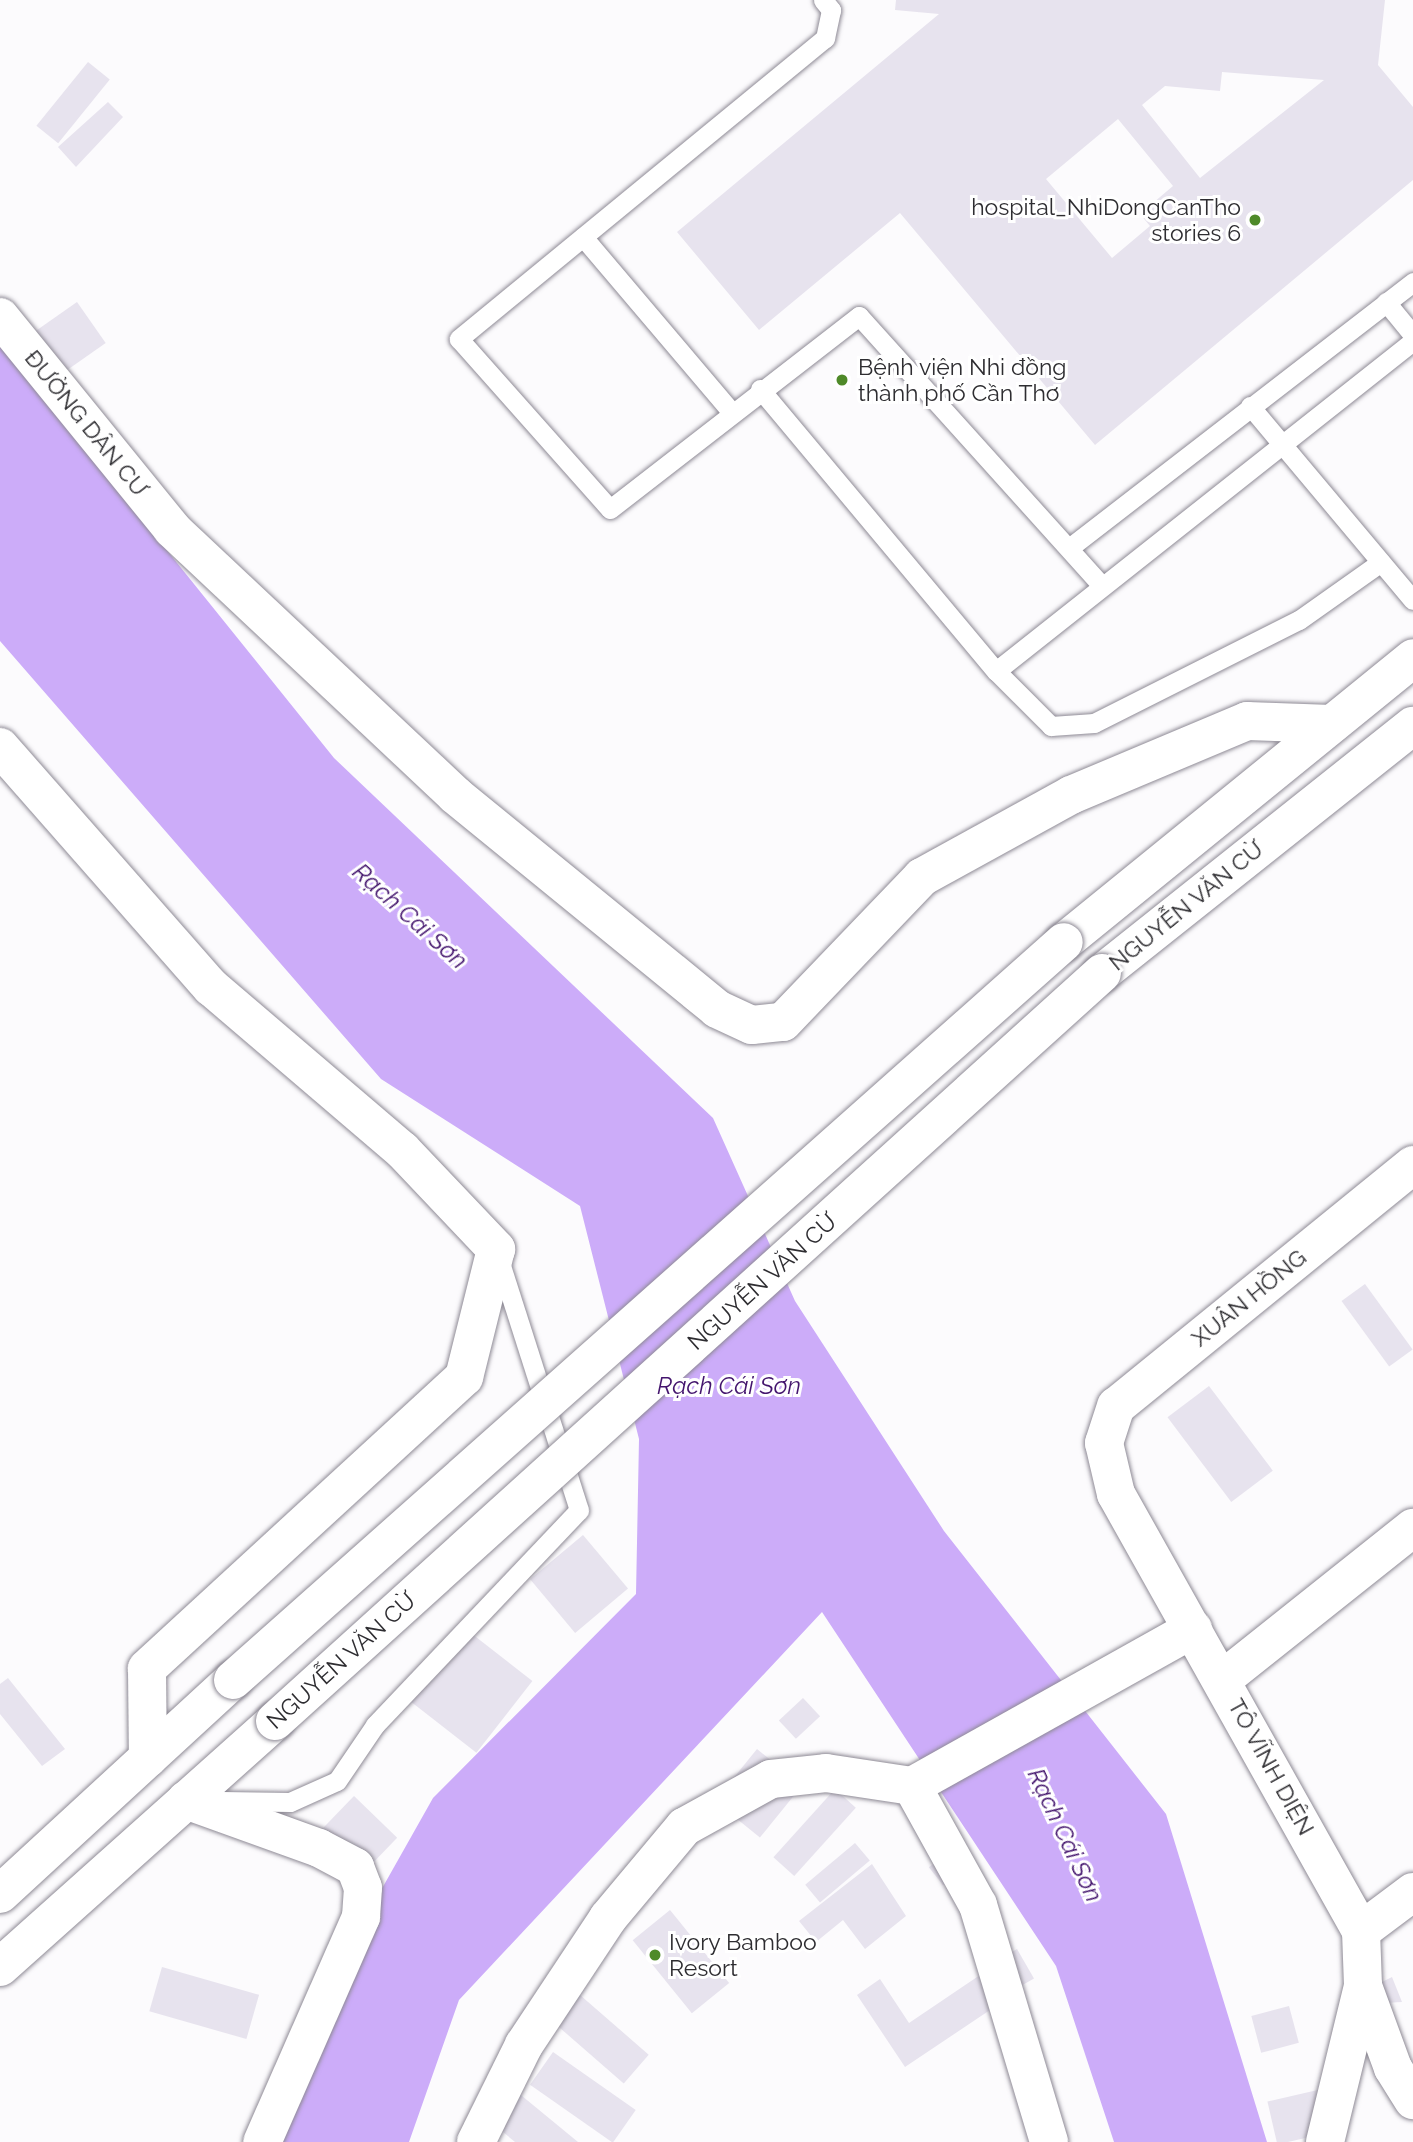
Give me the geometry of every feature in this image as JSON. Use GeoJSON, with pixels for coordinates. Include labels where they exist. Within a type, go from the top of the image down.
{"type":"FeatureCollection","features":[{"type":"Feature","properties":{"kind":"street","name":"ĐƯỜNG DÂN CƯ"},"geometry":{"type":"LineString","coordinates":[[0,317],[172,529],[455,795],[717,1009],[752,1026],[783,1022],[922,877],[1071,795],[1247,721],[1332,724]]}},
{"type":"Feature","properties":{"kind":"street"},"geometry":{"type":"LineString","coordinates":[[0,1894],[233,1680],[1064,942],[1413,658]]}},
{"type":"Feature","properties":{"kind":"street","name":"NGUYỄN VĂN CỪ"},"geometry":{"type":"LineString","coordinates":[[0,1967],[1102,973],[1413,726]]}},
{"type":"Feature","properties":{"kind":"street"},"geometry":{"type":"LineString","coordinates":[[0,747],[211,987],[402,1150],[496,1250],[464,1377],[147,1669],[148,1758]]}},
{"type":"Feature","properties":{"kind":"street","name":"XUÂN HỒNG"},"geometry":{"type":"LineString","coordinates":[[1104,1443],[1116,1406],[1413,1165]]}},
{"type":"Feature","properties":{"kind":"street","name":"TÔ VĨNH DIỆN"},"geometry":{"type":"LineString","coordinates":[[1104,1443],[1116,1494],[1223,1679],[1361,1931],[1363,1986],[1393,2068],[1413,2100]]}},
{"type":"Feature","properties":{"kind":"street"},"geometry":{"type":"LineString","coordinates":[[1223,1679],[1413,1528]]}},
{"type":"Feature","properties":{"kind":"street"},"geometry":{"type":"LineString","coordinates":[[476,2142],[532,2033],[608,1918],[684,1827],[771,1779],[825,1773],[912,1786],[1193,1629]]}},
{"type":"Feature","properties":{"kind":"street"},"geometry":{"type":"LineString","coordinates":[[912,1786],[978,1905],[1049,2142]]}},
{"type":"Feature","properties":{"kind":"street"},"geometry":{"type":"LineString","coordinates":[[186,1800],[319,1848],[355,1867],[363,1888],[361,1916],[262,2142]]}},
{"type":"Feature","properties":{"kind":"street"},"geometry":{"type":"LineString","coordinates":[[1361,1931],[1413,1892]]}},
{"type":"Feature","properties":{"kind":"street"},"geometry":{"type":"LineString","coordinates":[[1325,2142],[1363,1986]]}},
{"type":"Feature","properties":{"kind":"lane"},"geometry":{"type":"LineString","coordinates":[[823,0],[831,10],[825,38],[459,339],[610,509],[760,389],[859,316],[1102,586]]}},
{"type":"Feature","properties":{"kind":"lane"},"geometry":{"type":"LineString","coordinates":[[583,236],[732,413]]}},
{"type":"Feature","properties":{"kind":"lane"},"geometry":{"type":"LineString","coordinates":[[1069,548],[1413,282]]}},
{"type":"Feature","properties":{"kind":"lane"},"geometry":{"type":"LineString","coordinates":[[1387,302],[1413,335]]}},
{"type":"Feature","properties":{"kind":"lane"},"geometry":{"type":"LineString","coordinates":[[996,671],[1413,341]]}},
{"type":"Feature","properties":{"kind":"lane"},"geometry":{"type":"LineString","coordinates":[[760,389],[1039,720],[1064,728],[1094,723],[1299,620],[1381,562]]}},
{"type":"Feature","properties":{"kind":"lane"},"geometry":{"type":"LineString","coordinates":[[1250,406],[1413,600]]}},
{"type":"Feature","properties":{"kind":"lane"},"geometry":{"type":"LineString","coordinates":[[186,1800],[290,1802],[337,1781],[375,1725],[579,1510],[496,1250]]}},
{"type":"Feature","properties":{"kind":"water","name":"Rạch Cái Sơn"},"geometry":{"type":"Polygon","coordinates":[[[0,343],[334,758],[713,1118],[795,1301],[944,1531],[1166,1814],[1267,2142],[1114,2142],[1056,1966],[822,1612],[459,2000],[409,2142],[249,2142],[261,2103],[433,1798],[636,1594],[639,1439],[580,1206],[381,1079],[0,641],[0,343]]]}},
{"type":"Feature","properties":{"kind":"building","name":"hospital_NhiDongCanTho stories 6"},"geometry":{"type":"Polygon","coordinates":[[[896,0],[1385,0],[1378,65],[1413,107],[1413,180],[1095,445],[900,213],[759,330],[677,232],[939,14],[895,10],[896,0]],[[1222,72],[1220,91],[1165,86],[1142,105],[1200,178],[1324,80],[1222,72]],[[1118,119],[1046,179],[1112,258],[1150,226],[1140,214],[1173,186],[1118,119]]]}},
{"type":"Feature","properties":{"kind":"building"},"geometry":{"type":"Polygon","coordinates":[[[88,62],[110,80],[58,143],[36,126],[88,62]]]}},
{"type":"Feature","properties":{"kind":"building"},"geometry":{"type":"Polygon","coordinates":[[[108,102],[123,117],[76,167],[58,147],[108,102]]]}},
{"type":"Feature","properties":{"kind":"building"},"geometry":{"type":"Polygon","coordinates":[[[77,302],[106,343],[59,376],[30,335],[77,302]]]}},
{"type":"Feature","properties":{"kind":"building"},"geometry":{"type":"Polygon","coordinates":[[[1365,1284],[1413,1350],[1389,1367],[1342,1301],[1365,1284]]]}},
{"type":"Feature","properties":{"kind":"building"},"geometry":{"type":"Polygon","coordinates":[[[1209,1386],[1273,1471],[1231,1502],[1167,1417],[1209,1386]]]}},
{"type":"Feature","properties":{"kind":"building"},"geometry":{"type":"Polygon","coordinates":[[[583,1535],[628,1589],[575,1633],[530,1579],[583,1535]]]}},
{"type":"Feature","properties":{"kind":"building"},"geometry":{"type":"Polygon","coordinates":[[[467,1630],[532,1681],[476,1753],[411,1702],[467,1630]]]}},
{"type":"Feature","properties":{"kind":"building"},"geometry":{"type":"Polygon","coordinates":[[[8,1678],[65,1749],[42,1766],[0,1714],[0,1684],[8,1678]]]}},
{"type":"Feature","properties":{"kind":"building"},"geometry":{"type":"Polygon","coordinates":[[[803,1698],[820,1716],[796,1739],[779,1721],[803,1698]]]}},
{"type":"Feature","properties":{"kind":"building"},"geometry":{"type":"Polygon","coordinates":[[[757,1749],[802,1786],[760,1838],[715,1801],[757,1749]]]}},
{"type":"Feature","properties":{"kind":"building"},"geometry":{"type":"Polygon","coordinates":[[[835,1789],[856,1808],[794,1876],[773,1857],[835,1789]]]}},
{"type":"Feature","properties":{"kind":"building"},"geometry":{"type":"Polygon","coordinates":[[[354,1796],[397,1838],[363,1873],[320,1831],[354,1796]]]}},
{"type":"Feature","properties":{"kind":"building"},"geometry":{"type":"Polygon","coordinates":[[[855,1843],[870,1861],[820,1902],[805,1885],[855,1843]]]}},
{"type":"Feature","properties":{"kind":"building"},"geometry":{"type":"Polygon","coordinates":[[[947,1853],[961,1871],[943,1885],[929,1867],[947,1853]]]}},
{"type":"Feature","properties":{"kind":"building"},"geometry":{"type":"Polygon","coordinates":[[[872,1864],[906,1916],[865,1949],[843,1920],[816,1942],[799,1921],[872,1864]]]}},
{"type":"Feature","properties":{"kind":"building"},"geometry":{"type":"Polygon","coordinates":[[[670,1910],[729,1983],[692,2013],[633,1940],[670,1910]]]}},
{"type":"Feature","properties":{"kind":"building"},"geometry":{"type":"Polygon","coordinates":[[[1017,1949],[1034,1978],[1011,1991],[994,1962],[1017,1949]]]}},
{"type":"Feature","properties":{"kind":"building"},"geometry":{"type":"Polygon","coordinates":[[[162,1967],[259,1995],[246,2039],[149,2011],[162,1967]]]}},
{"type":"Feature","properties":{"kind":"building"},"geometry":{"type":"Polygon","coordinates":[[[980,1975],[999,2004],[905,2067],[857,1995],[880,1979],[909,2023],[980,1975]]]}},
{"type":"Feature","properties":{"kind":"building"},"geometry":{"type":"Polygon","coordinates":[[[1392,1977],[1402,2002],[1384,2003],[1382,1982],[1392,1977]]]}},
{"type":"Feature","properties":{"kind":"building"},"geometry":{"type":"Polygon","coordinates":[[[580,1995],[649,2055],[624,2083],[555,2024],[580,1995]]]}},
{"type":"Feature","properties":{"kind":"building"},"geometry":{"type":"Polygon","coordinates":[[[1289,2006],[1299,2043],[1261,2053],[1251,2016],[1289,2006]]]}},
{"type":"Feature","properties":{"kind":"building"},"geometry":{"type":"Polygon","coordinates":[[[553,2052],[636,2110],[612,2142],[530,2085],[553,2052]]]}},
{"type":"Feature","properties":{"kind":"building"},"geometry":{"type":"Polygon","coordinates":[[[1322,2089],[1332,2132],[1277,2142],[1267,2102],[1322,2089]]]}},
{"type":"Feature","properties":{"kind":"building"},"geometry":{"type":"Polygon","coordinates":[[[516,2091],[578,2142],[515,2142],[491,2122],[516,2091]]]}},
{"type":"Feature","properties":{"kind":"place","name":"hospital_NhiDongCanTho stories 6"},"geometry":{"type":"Point","coordinates":[1255,220]}},
{"type":"Feature","properties":{"kind":"place","name":"Bệnh viện Nhi đồng thành phố Cần Thơ"},"geometry":{"type":"Point","coordinates":[842,380]}},
{"type":"Feature","properties":{"kind":"place","name":"Ivory Bamboo Resort"},"geometry":{"type":"Point","coordinates":[655,1955]}}]}
